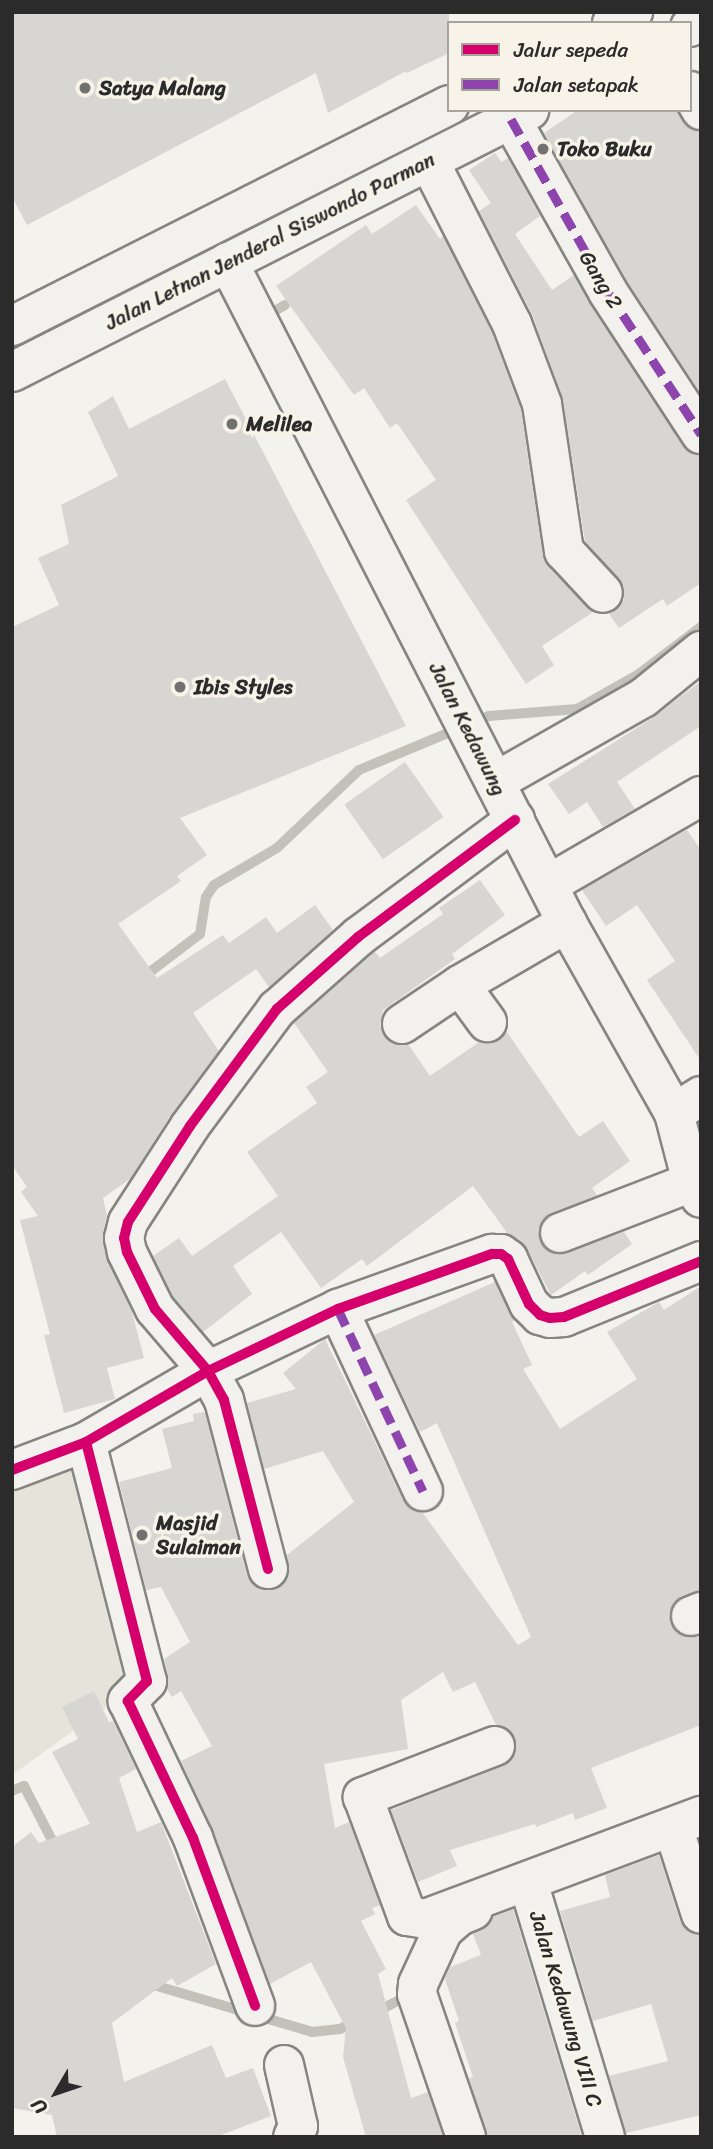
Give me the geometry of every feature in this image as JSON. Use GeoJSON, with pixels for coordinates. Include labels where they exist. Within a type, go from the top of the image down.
{"type":"FeatureCollection","features":[{"type":"Feature","properties":{"kind":"street"},"geometry":{"type":"LineString","coordinates":[[616,21],[633,12]]}},
{"type":"Feature","properties":{"kind":"street"},"geometry":{"type":"LineString","coordinates":[[692,94],[701,110]]}},
{"type":"Feature","properties":{"kind":"street","name":"Jalan Letnan Jenderal Siswondo Parman"},"geometry":{"type":"LineString","coordinates":[[12,326],[447,106]]}},
{"type":"Feature","properties":{"kind":"street","name":"Jalan Letnan Jenderal Siswondo Parman"},"geometry":{"type":"LineString","coordinates":[[12,372],[520,115]]}},
{"type":"Feature","properties":{"kind":"street","name":"Gang 2"},"geometry":{"type":"LineString","coordinates":[[520,115],[608,292],[701,434]]}},
{"type":"Feature","properties":{"kind":"street"},"geometry":{"type":"LineString","coordinates":[[429,161],[512,324],[542,404],[565,551],[603,593]]}},
{"type":"Feature","properties":{"kind":"street","name":"Jalan Kedawung"},"geometry":{"type":"LineString","coordinates":[[228,261],[567,923],[687,1105],[696,1190]]}},
{"type":"Feature","properties":{"kind":"street"},"geometry":{"type":"LineString","coordinates":[[495,782],[643,698],[701,651]]}},
{"type":"Feature","properties":{"kind":"street"},"geometry":{"type":"LineString","coordinates":[[549,884],[701,796]]}},
{"type":"Feature","properties":{"kind":"street"},"geometry":{"type":"LineString","coordinates":[[268,1569],[224,1400],[208,1371],[155,1309],[127,1252],[124,1238],[128,1222],[190,1126],[277,1009],[358,937],[515,820]]}},
{"type":"Feature","properties":{"kind":"street"},"geometry":{"type":"LineString","coordinates":[[402,1024],[460,985],[567,923]]}},
{"type":"Feature","properties":{"kind":"street"},"geometry":{"type":"LineString","coordinates":[[460,985],[487,1022]]}},
{"type":"Feature","properties":{"kind":"street"},"geometry":{"type":"LineString","coordinates":[[559,1233],[696,1190]]}},
{"type":"Feature","properties":{"kind":"street"},"geometry":{"type":"LineString","coordinates":[[12,1470],[86,1442],[208,1371],[338,1309],[475,1259],[501,1254],[508,1259],[529,1304],[540,1315],[564,1317],[701,1261]]}},
{"type":"Feature","properties":{"kind":"street"},"geometry":{"type":"LineString","coordinates":[[338,1309],[423,1491]]}},
{"type":"Feature","properties":{"kind":"street"},"geometry":{"type":"LineString","coordinates":[[86,1442],[147,1681],[128,1701],[193,1838],[255,2006]]}},
{"type":"Feature","properties":{"kind":"street"},"geometry":{"type":"LineString","coordinates":[[495,1746],[363,1797],[407,1916],[425,1919],[687,1822],[701,1914]]}},
{"type":"Feature","properties":{"kind":"street"},"geometry":{"type":"LineString","coordinates":[[466,2137],[417,1994],[418,1984],[443,1930],[459,1916],[507,1896],[523,1884]]}},
{"type":"Feature","properties":{"kind":"street","name":"Jalan Kedawung VIII C"},"geometry":{"type":"LineString","coordinates":[[523,1884],[604,2137]]}},
{"type":"Feature","properties":{"kind":"street"},"geometry":{"type":"LineString","coordinates":[[284,2065],[298,2126],[293,2137]]}},
{"type":"Feature","properties":{"kind":"shaded area"},"geometry":{"type":"Polygon","coordinates":[[[81,1458],[141,1682],[12,1775],[12,1483],[81,1458]]]}},
{"type":"Feature","properties":{"kind":"building"},"geometry":{"type":"Polygon","coordinates":[[[12,12],[449,12],[447,54],[407,73],[406,71],[328,113],[316,73],[27,225],[12,197],[12,12]]]}},
{"type":"Feature","properties":{"kind":"building"},"geometry":{"type":"Polygon","coordinates":[[[575,112],[677,112],[690,129],[701,132],[701,394],[627,281],[544,133],[575,112]]]}},
{"type":"Feature","properties":{"kind":"building"},"geometry":{"type":"Polygon","coordinates":[[[495,153],[501,162],[508,158],[540,216],[515,234],[552,290],[574,275],[683,446],[691,453],[701,456],[701,583],[667,606],[663,599],[619,628],[609,614],[618,609],[624,600],[624,587],[585,541],[562,396],[532,314],[479,211],[491,203],[469,170],[495,153]]]}},
{"type":"Feature","properties":{"kind":"building"},"geometry":{"type":"Polygon","coordinates":[[[416,205],[440,239],[443,236],[492,333],[521,410],[543,555],[548,566],[593,612],[542,646],[554,665],[526,684],[406,500],[436,480],[397,423],[390,428],[364,388],[354,395],[276,286],[366,225],[372,234],[416,205]]]}},
{"type":"Feature","properties":{"kind":"building"},"geometry":{"type":"Polygon","coordinates":[[[225,379],[406,726],[180,818],[207,855],[177,876],[181,881],[118,924],[157,978],[223,935],[229,943],[266,917],[277,933],[315,905],[333,930],[269,987],[256,969],[193,1013],[219,1051],[172,1113],[130,1179],[103,1198],[107,1216],[103,1233],[106,1257],[132,1312],[144,1358],[107,1368],[115,1399],[64,1413],[44,1335],[50,1334],[20,1220],[38,1216],[21,1192],[27,1187],[12,1165],[12,627],[59,605],[38,558],[69,544],[61,505],[118,476],[88,412],[113,396],[129,429],[225,379]]]}},
{"type":"Feature","properties":{"kind":"building"},"geometry":{"type":"Polygon","coordinates":[[[701,681],[701,726],[617,782],[635,809],[603,827],[587,802],[569,814],[548,784],[654,717],[701,681]]]}},
{"type":"Feature","properties":{"kind":"building"},"geometry":{"type":"Polygon","coordinates":[[[405,762],[443,817],[383,859],[344,804],[405,762]]]}},
{"type":"Feature","properties":{"kind":"building"},"geometry":{"type":"Polygon","coordinates":[[[687,830],[701,850],[701,1061],[647,980],[675,961],[637,905],[606,926],[582,890],[687,830]]]}},
{"type":"Feature","properties":{"kind":"building"},"geometry":{"type":"Polygon","coordinates":[[[480,880],[505,915],[452,954],[455,959],[383,1010],[380,1025],[384,1036],[393,1044],[408,1044],[430,1076],[479,1042],[490,1044],[507,1032],[579,1137],[603,1121],[630,1161],[592,1188],[597,1195],[543,1219],[538,1230],[540,1241],[547,1250],[557,1255],[624,1232],[632,1244],[588,1275],[585,1271],[551,1295],[527,1249],[508,1234],[473,1186],[367,1266],[362,1259],[321,1288],[281,1232],[233,1266],[252,1294],[203,1332],[173,1297],[153,1256],[179,1238],[192,1256],[278,1196],[247,1152],[317,1103],[306,1087],[328,1072],[294,1023],[372,954],[375,952],[380,958],[443,914],[439,908],[480,880]]]}},
{"type":"Feature","properties":{"kind":"building"},"geometry":{"type":"Polygon","coordinates":[[[495,1282],[515,1320],[512,1322],[532,1365],[523,1369],[560,1429],[637,1379],[607,1332],[659,1302],[664,1310],[701,1286],[701,1591],[682,1596],[673,1603],[669,1614],[671,1625],[678,1634],[689,1638],[701,1636],[701,1725],[591,1768],[607,1808],[575,1820],[573,1813],[536,1827],[535,1824],[450,1850],[457,1866],[418,1882],[391,1810],[503,1766],[512,1760],[516,1750],[515,1738],[508,1729],[496,1725],[475,1682],[453,1692],[443,1672],[401,1700],[408,1749],[324,1764],[335,1828],[349,1822],[380,1905],[372,1908],[375,1914],[361,1921],[386,1969],[378,1974],[411,2098],[428,2092],[443,2137],[366,2137],[343,2057],[346,2028],[311,1962],[270,1984],[213,1830],[181,1761],[212,1746],[181,1691],[172,1697],[167,1689],[168,1676],[164,1659],[190,1642],[161,1587],[146,1590],[119,1482],[172,1468],[162,1429],[194,1421],[193,1414],[205,1412],[247,1575],[253,1585],[263,1590],[273,1590],[283,1585],[289,1574],[287,1555],[354,1502],[323,1451],[264,1469],[247,1403],[296,1389],[283,1373],[325,1339],[403,1500],[411,1509],[423,1513],[518,1645],[531,1637],[437,1423],[420,1432],[374,1335],[495,1282]]]}},
{"type":"Feature","properties":{"kind":"building"},"geometry":{"type":"Polygon","coordinates":[[[94,1691],[109,1722],[113,1721],[136,1769],[119,1778],[137,1832],[161,1822],[216,1964],[177,1986],[172,1978],[112,2023],[124,2082],[212,2045],[226,2078],[253,2068],[271,2116],[216,2137],[57,2137],[52,2115],[12,2108],[12,1847],[31,1832],[39,1843],[90,1824],[52,1752],[78,1739],[62,1707],[94,1691]]]}},
{"type":"Feature","properties":{"kind":"building"},"geometry":{"type":"Polygon","coordinates":[[[659,1855],[680,1921],[687,1931],[701,1935],[701,2115],[626,2133],[609,2076],[668,2061],[651,2004],[593,2021],[560,1911],[610,1897],[605,1875],[659,1855]]]}},
{"type":"Feature","properties":{"kind":"building"},"geometry":{"type":"Polygon","coordinates":[[[513,1909],[581,2134],[572,2137],[487,2137],[469,2078],[473,2077],[455,2023],[459,2021],[445,1979],[450,1967],[481,1955],[473,1934],[490,1924],[493,1917],[513,1909]]]}},
{"type":"Feature","properties":{"kind":"waterway"},"geometry":{"type":"LineString","coordinates":[[278,309],[285,305]]}},
{"type":"Feature","properties":{"kind":"waterway"},"geometry":{"type":"LineString","coordinates":[[142,978],[200,934],[206,897],[214,885],[277,848],[359,770],[489,716],[577,709],[639,674],[701,627]]}},
{"type":"Feature","properties":{"kind":"waterway"},"geometry":{"type":"LineString","coordinates":[[12,1791],[24,1786],[57,1850]]}},
{"type":"Feature","properties":{"kind":"waterway"},"geometry":{"type":"LineString","coordinates":[[147,1983],[312,2032],[340,2029],[356,2021]]}},
{"type":"Feature","properties":{"kind":"waterway"},"geometry":{"type":"LineString","coordinates":[[374,2013],[404,1998],[408,2003]]}},
{"type":"Feature","properties":{"kind":"marked path"},"geometry":{"type":"LineString","coordinates":[[511,119],[608,292],[701,434]]}},
{"type":"Feature","properties":{"kind":"marked path"},"geometry":{"type":"LineString","coordinates":[[338,1309],[423,1491]]}},
{"type":"Feature","properties":{"kind":"cycle path"},"geometry":{"type":"LineString","coordinates":[[268,1569],[224,1400],[208,1371],[155,1309],[127,1252],[124,1238],[128,1222],[190,1126],[277,1009],[358,937],[515,820]]}},
{"type":"Feature","properties":{"kind":"cycle path"},"geometry":{"type":"LineString","coordinates":[[12,1470],[86,1442],[208,1371],[338,1309],[492,1254],[501,1254],[508,1259],[529,1304],[540,1315],[550,1318],[564,1317],[701,1261]]}},
{"type":"Feature","properties":{"kind":"cycle path"},"geometry":{"type":"LineString","coordinates":[[86,1442],[147,1681],[128,1701],[193,1838],[255,2006]]}},
{"type":"Feature","properties":{"kind":"place","name":"Satya Malang"},"geometry":{"type":"Point","coordinates":[85,88]}},
{"type":"Feature","properties":{"kind":"place","name":"Toko Buku"},"geometry":{"type":"Point","coordinates":[543,149]}},
{"type":"Feature","properties":{"kind":"place","name":"Melilea"},"geometry":{"type":"Point","coordinates":[232,424]}},
{"type":"Feature","properties":{"kind":"place","name":"Ibis Styles"},"geometry":{"type":"Point","coordinates":[180,687]}},
{"type":"Feature","properties":{"kind":"place","name":"Masjid Sulaiman"},"geometry":{"type":"Point","coordinates":[142,1535]}}]}
